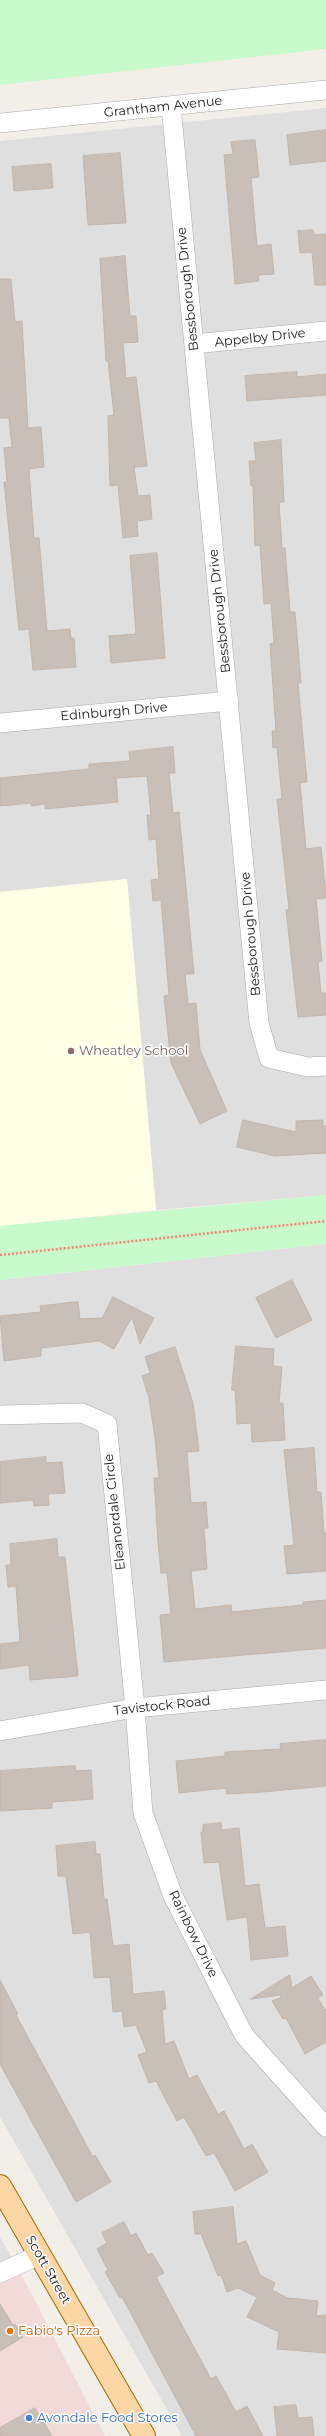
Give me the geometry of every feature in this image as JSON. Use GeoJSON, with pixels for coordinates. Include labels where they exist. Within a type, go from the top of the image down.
{"type":"FeatureCollection","features":[{"type":"Feature","properties":{"kind":"main road","name":"Scott Street"},"geometry":{"type":"LineString","coordinates":[[0,2186],[144,2436]]}},
{"type":"Feature","properties":{"kind":"main road"},"geometry":{"type":"LineString","coordinates":[[106,2371],[130,2436]]}},
{"type":"Feature","properties":{"kind":"street","name":"Grantham Avenue"},"geometry":{"type":"LineString","coordinates":[[0,123],[326,90]]}},
{"type":"Feature","properties":{"kind":"street","name":"Bessborough Drive"},"geometry":{"type":"LineString","coordinates":[[171,106],[259,1023],[269,1058],[308,1067],[326,1066]]}},
{"type":"Feature","properties":{"kind":"street","name":"Appelby Drive"},"geometry":{"type":"LineString","coordinates":[[194,344],[326,331]]}},
{"type":"Feature","properties":{"kind":"street","name":"Edinburgh Drive"},"geometry":{"type":"LineString","coordinates":[[0,723],[229,701]]}},
{"type":"Feature","properties":{"kind":"street","name":"Eleanordale Circle"},"geometry":{"type":"LineString","coordinates":[[0,1415],[82,1413],[106,1424],[135,1708]]}},
{"type":"Feature","properties":{"kind":"street","name":"Tavistock Road"},"geometry":{"type":"LineString","coordinates":[[0,1731],[135,1708],[326,1690]]}},
{"type":"Feature","properties":{"kind":"street","name":"Rainbow Drive"},"geometry":{"type":"LineString","coordinates":[[135,1708],[143,1813],[173,1896],[244,2035],[326,2127]]}},
{"type":"Feature","properties":{"kind":"street"},"geometry":{"type":"LineString","coordinates":[[0,2273],[39,2255]]}},
{"type":"Feature","properties":{"kind":"path"},"geometry":{"type":"LineString","coordinates":[[0,1255],[326,1220]]}},
{"type":"Feature","properties":{"kind":"shaded area"},"geometry":{"type":"Polygon","coordinates":[[[326,108],[326,1195],[156,1210],[127,880],[0,892],[0,141],[326,108]]]}},
{"type":"Feature","properties":{"kind":"shaded area","name":"Wheatley School"},"geometry":{"type":"Polygon","coordinates":[[[127,879],[156,1210],[0,1226],[0,892],[127,879]]]}},
{"type":"Feature","properties":{"kind":"shaded area"},"geometry":{"type":"Polygon","coordinates":[[[326,1244],[326,2436],[182,2436],[0,2117],[0,1280],[326,1244]]]}},
{"type":"Feature","properties":{"kind":"shaded area"},"geometry":{"type":"Polygon","coordinates":[[[0,2237],[19,2270],[0,2281],[0,2237]]]}},
{"type":"Feature","properties":{"kind":"shaded area"},"geometry":{"type":"Polygon","coordinates":[[[19,2270],[105,2436],[0,2436],[0,2281],[19,2270]]]}},
{"type":"Feature","properties":{"kind":"green space"},"geometry":{"type":"Polygon","coordinates":[[[0,0],[326,0],[326,49],[0,85],[0,0]]]}},
{"type":"Feature","properties":{"kind":"green space"},"geometry":{"type":"Polygon","coordinates":[[[326,1195],[326,1244],[0,1280],[0,1226],[326,1195]]]}},
{"type":"Feature","properties":{"kind":"building"},"geometry":{"type":"Polygon","coordinates":[[[326,130],[326,161],[290,165],[287,135],[326,130]]]}},
{"type":"Feature","properties":{"kind":"building"},"geometry":{"type":"Polygon","coordinates":[[[255,140],[259,177],[251,178],[257,246],[271,244],[274,274],[258,275],[259,281],[235,284],[224,155],[233,154],[231,142],[255,140]]]}},
{"type":"Feature","properties":{"kind":"building"},"geometry":{"type":"Polygon","coordinates":[[[120,153],[126,223],[88,225],[83,156],[120,153]]]}},
{"type":"Feature","properties":{"kind":"building"},"geometry":{"type":"Polygon","coordinates":[[[51,164],[53,188],[14,191],[12,167],[51,164]]]}},
{"type":"Feature","properties":{"kind":"building"},"geometry":{"type":"Polygon","coordinates":[[[313,230],[314,235],[326,234],[326,285],[315,285],[312,252],[300,253],[298,231],[313,230]]]}},
{"type":"Feature","properties":{"kind":"building"},"geometry":{"type":"Polygon","coordinates":[[[125,256],[130,316],[136,316],[138,342],[123,343],[126,378],[136,377],[147,466],[134,467],[138,496],[150,495],[152,519],[137,521],[138,536],[123,538],[118,485],[110,486],[108,416],[114,415],[108,361],[106,361],[100,259],[125,256]]]}},
{"type":"Feature","properties":{"kind":"building"},"geometry":{"type":"Polygon","coordinates":[[[0,279],[11,279],[15,322],[22,321],[28,428],[41,427],[44,467],[29,469],[34,538],[39,538],[47,631],[70,629],[71,638],[74,638],[76,667],[33,670],[29,629],[19,630],[4,482],[7,482],[4,448],[12,447],[9,418],[0,418],[0,279]]]}},
{"type":"Feature","properties":{"kind":"building"},"geometry":{"type":"Polygon","coordinates":[[[297,372],[297,377],[326,374],[326,395],[247,401],[245,376],[297,372]]]}},
{"type":"Feature","properties":{"kind":"building"},"geometry":{"type":"Polygon","coordinates":[[[281,440],[284,502],[279,502],[282,548],[285,548],[290,612],[295,612],[301,683],[298,683],[307,782],[300,783],[306,849],[321,847],[326,894],[326,898],[316,899],[322,961],[318,962],[321,993],[326,993],[326,1015],[298,1017],[286,910],[289,909],[277,799],[282,799],[277,747],[273,748],[272,731],[276,731],[270,644],[274,643],[271,603],[264,604],[260,545],[255,546],[253,486],[251,486],[249,461],[256,461],[254,443],[281,440]]]}},
{"type":"Feature","properties":{"kind":"building"},"geometry":{"type":"Polygon","coordinates":[[[157,553],[165,658],[111,663],[109,636],[136,634],[130,556],[157,553]]]}},
{"type":"Feature","properties":{"kind":"building"},"geometry":{"type":"Polygon","coordinates":[[[173,747],[175,773],[169,773],[173,813],[179,812],[194,974],[185,974],[188,1004],[196,1003],[200,1050],[227,1111],[200,1124],[171,1063],[164,996],[169,995],[161,900],[153,901],[151,880],[159,879],[156,839],[149,840],[147,815],[151,815],[147,776],[116,778],[118,802],[45,809],[45,804],[31,806],[31,803],[0,806],[0,778],[89,769],[89,764],[130,761],[129,752],[173,747]]]}},
{"type":"Feature","properties":{"kind":"building"},"geometry":{"type":"Polygon","coordinates":[[[243,1120],[296,1132],[296,1121],[323,1120],[323,1126],[326,1126],[326,1153],[275,1156],[237,1147],[243,1120]]]}},
{"type":"Feature","properties":{"kind":"building"},"geometry":{"type":"Polygon","coordinates":[[[292,1280],[312,1320],[276,1338],[256,1298],[292,1280]]]}},
{"type":"Feature","properties":{"kind":"building"},"geometry":{"type":"Polygon","coordinates":[[[113,1297],[154,1318],[140,1344],[132,1317],[114,1349],[99,1341],[41,1348],[41,1356],[4,1361],[0,1316],[41,1312],[40,1306],[78,1302],[80,1319],[102,1318],[113,1297]]]}},
{"type":"Feature","properties":{"kind":"building"},"geometry":{"type":"Polygon","coordinates":[[[236,1346],[274,1349],[273,1366],[282,1367],[279,1403],[283,1403],[285,1440],[252,1442],[251,1423],[237,1424],[235,1390],[232,1390],[236,1346]]]}},
{"type":"Feature","properties":{"kind":"building"},"geometry":{"type":"Polygon","coordinates":[[[175,1347],[193,1403],[199,1451],[187,1452],[191,1503],[206,1502],[208,1528],[204,1528],[207,1569],[191,1571],[195,1609],[231,1605],[232,1612],[303,1605],[303,1602],[326,1600],[326,1648],[164,1662],[160,1615],[171,1614],[167,1573],[161,1573],[158,1543],[154,1478],[159,1478],[155,1438],[149,1398],[142,1376],[150,1373],[145,1357],[175,1347]]]}},
{"type":"Feature","properties":{"kind":"building"},"geometry":{"type":"Polygon","coordinates":[[[314,1448],[317,1492],[321,1492],[324,1533],[326,1533],[326,1571],[287,1574],[284,1546],[294,1545],[284,1450],[314,1448]]]}},
{"type":"Feature","properties":{"kind":"building"},"geometry":{"type":"Polygon","coordinates":[[[46,1457],[46,1463],[62,1462],[65,1493],[48,1494],[49,1505],[34,1506],[33,1500],[0,1503],[0,1462],[46,1457]]]}},
{"type":"Feature","properties":{"kind":"building"},"geometry":{"type":"Polygon","coordinates":[[[57,1539],[58,1557],[65,1557],[78,1676],[30,1680],[29,1665],[0,1669],[0,1644],[20,1642],[16,1586],[8,1587],[6,1565],[11,1565],[10,1544],[57,1539]]]}},
{"type":"Feature","properties":{"kind":"building"},"geometry":{"type":"Polygon","coordinates":[[[326,1740],[326,1786],[227,1794],[226,1788],[179,1793],[176,1761],[225,1756],[225,1752],[281,1749],[280,1744],[326,1740]]]}},
{"type":"Feature","properties":{"kind":"building"},"geometry":{"type":"Polygon","coordinates":[[[75,1766],[76,1771],[91,1770],[93,1799],[52,1802],[52,1808],[0,1811],[0,1771],[75,1766]]]}},
{"type":"Feature","properties":{"kind":"building"},"geometry":{"type":"Polygon","coordinates":[[[221,1823],[222,1830],[239,1828],[245,1886],[259,1884],[265,1928],[285,1926],[288,1956],[251,1960],[247,1917],[227,1920],[219,1862],[204,1863],[201,1832],[203,1832],[203,1825],[221,1823]]]}},
{"type":"Feature","properties":{"kind":"building"},"geometry":{"type":"Polygon","coordinates":[[[95,1842],[96,1854],[100,1854],[104,1899],[107,1899],[113,1946],[129,1944],[133,1994],[164,1991],[166,2009],[162,2010],[165,2044],[174,2041],[189,2079],[197,2075],[218,2114],[224,2111],[244,2149],[252,2144],[268,2172],[235,2191],[214,2153],[206,2156],[184,2117],[177,2121],[156,2081],[149,2083],[138,2055],[147,2052],[136,2025],[124,2027],[122,2011],[113,2012],[110,1977],[94,1978],[90,1932],[73,1934],[66,1876],[58,1876],[56,1846],[95,1842]]]}},
{"type":"Feature","properties":{"kind":"building"},"geometry":{"type":"Polygon","coordinates":[[[290,1975],[292,1988],[311,1976],[323,1995],[318,1998],[326,2011],[326,2042],[305,2054],[286,2018],[283,2019],[272,2001],[280,1998],[281,1995],[251,1999],[290,1975]]]}},
{"type":"Feature","properties":{"kind":"building"},"geometry":{"type":"Polygon","coordinates":[[[0,1980],[18,2014],[16,2015],[93,2157],[95,2155],[111,2182],[76,2202],[0,2064],[0,1980]]]}},
{"type":"Feature","properties":{"kind":"building"},"geometry":{"type":"Polygon","coordinates":[[[233,2207],[237,2244],[246,2241],[260,2275],[275,2283],[272,2290],[288,2298],[318,2301],[316,2316],[326,2315],[326,2353],[277,2349],[279,2332],[247,2317],[257,2297],[238,2288],[227,2292],[221,2275],[218,2276],[201,2234],[195,2234],[193,2212],[233,2207]]]}},
{"type":"Feature","properties":{"kind":"building"},"geometry":{"type":"Polygon","coordinates":[[[124,2222],[131,2236],[136,2233],[148,2255],[152,2253],[164,2273],[156,2277],[211,2379],[216,2376],[236,2412],[247,2406],[263,2436],[196,2436],[122,2297],[120,2298],[105,2272],[108,2270],[97,2249],[107,2243],[102,2233],[124,2222]]]}},
{"type":"Feature","properties":{"kind":"building","name":"Fabio's Pizza"},"geometry":{"type":"Polygon","coordinates":[[[0,2304],[13,2325],[15,2324],[23,2337],[0,2351],[0,2304]]]}},
{"type":"Feature","properties":{"kind":"building"},"geometry":{"type":"Polygon","coordinates":[[[296,2405],[298,2418],[312,2417],[314,2436],[277,2436],[274,2407],[296,2405]]]}},
{"type":"Feature","properties":{"kind":"building","name":"Avondale Food Stores"},"geometry":{"type":"Polygon","coordinates":[[[35,2408],[52,2436],[0,2436],[0,2428],[35,2408]]]}},
{"type":"Feature","properties":{"kind":"place","name":"Wheatley School"},"geometry":{"type":"Point","coordinates":[71,1051]}},
{"type":"Feature","properties":{"kind":"place","name":"Fabio's Pizza"},"geometry":{"type":"Point","coordinates":[10,2331]}},
{"type":"Feature","properties":{"kind":"place","name":"Avondale Food Stores"},"geometry":{"type":"Point","coordinates":[29,2418]}}]}
